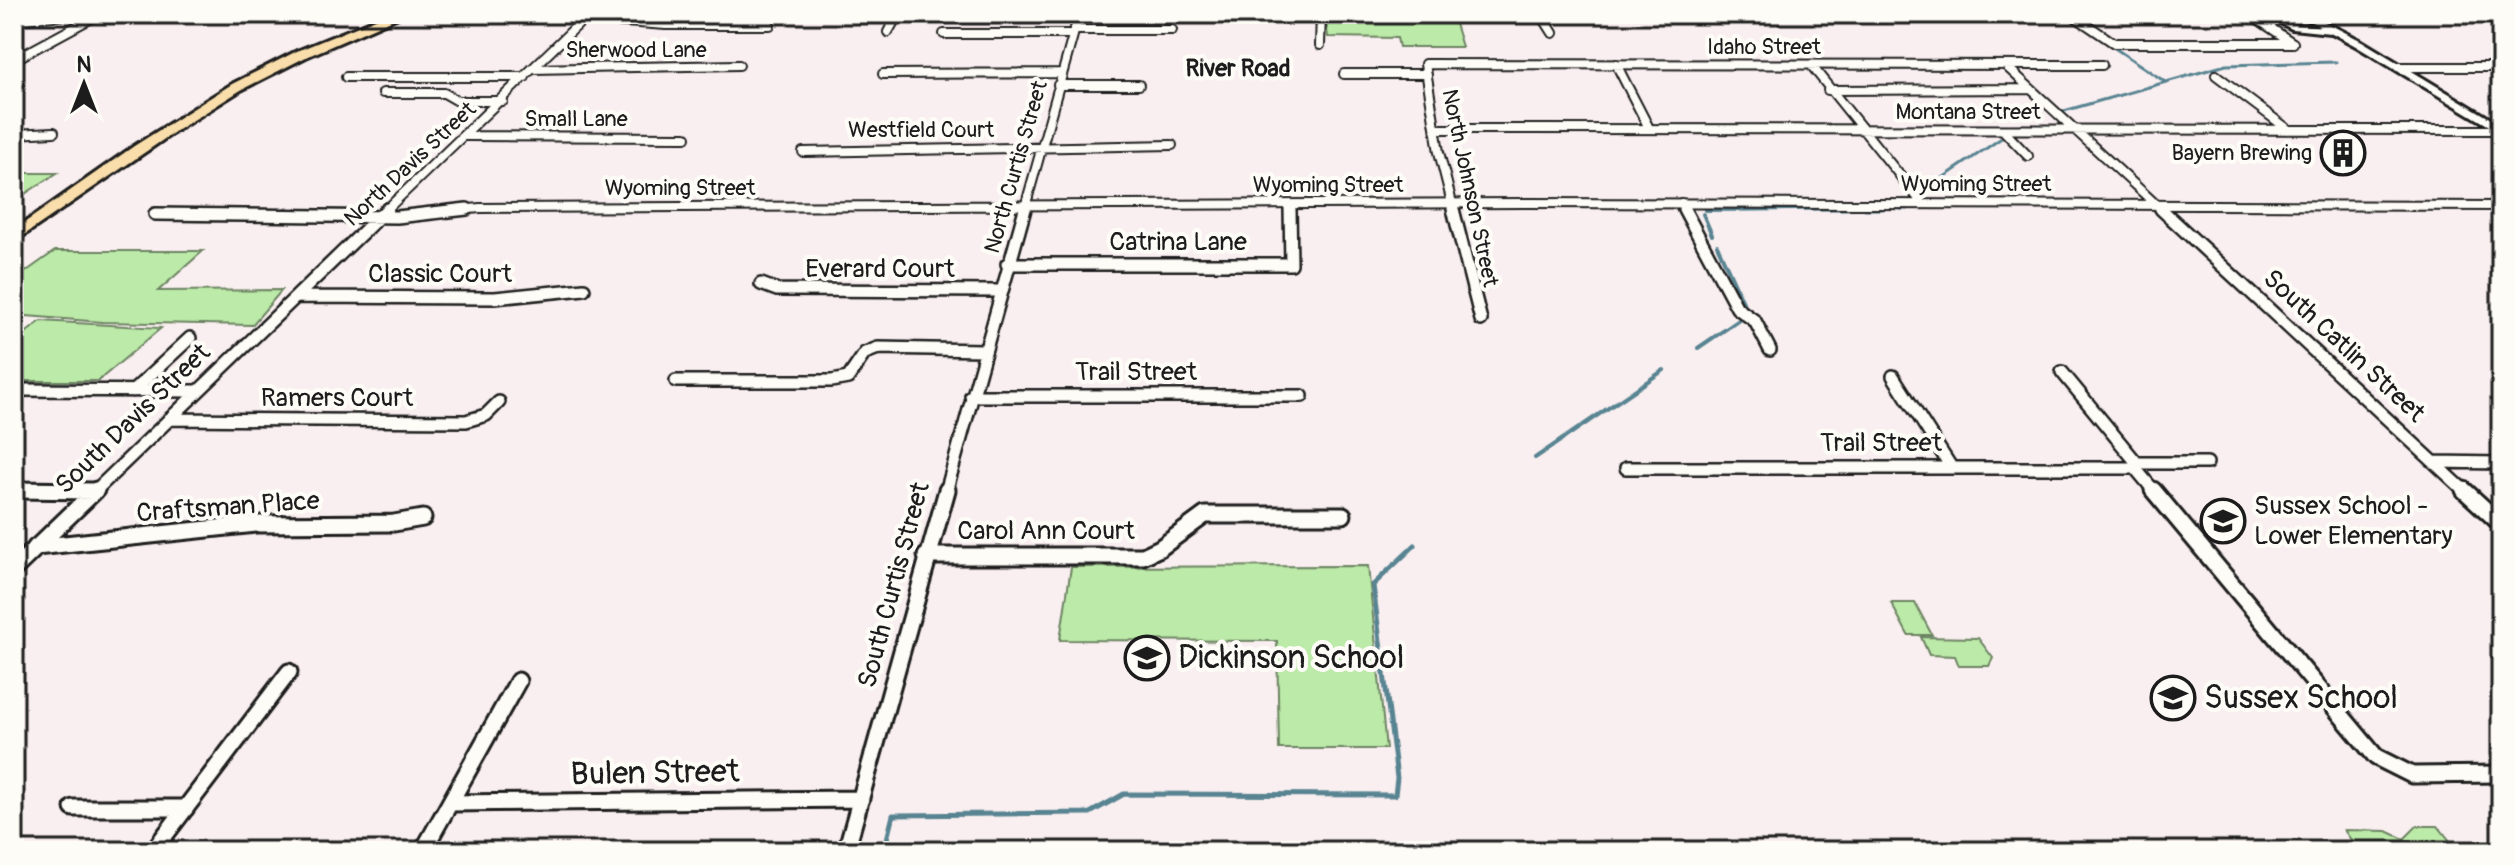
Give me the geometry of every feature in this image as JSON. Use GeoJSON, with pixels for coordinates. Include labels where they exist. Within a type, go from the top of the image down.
{"type":"FeatureCollection","features":[{"type":"Feature","properties":{"kind":"highway"},"geometry":{"type":"LineString","coordinates":[[14,237],[218,99],[307,51],[399,14]]}},
{"type":"Feature","properties":{"kind":"main road"},"geometry":{"type":"LineString","coordinates":[[2302,14],[2358,43],[2501,130]]}},
{"type":"Feature","properties":{"kind":"main road"},"geometry":{"type":"LineString","coordinates":[[2316,14],[2356,38],[2358,43]]}},
{"type":"Feature","properties":{"kind":"street"},"geometry":{"type":"LineString","coordinates":[[14,20],[74,14]]}},
{"type":"Feature","properties":{"kind":"street"},"geometry":{"type":"LineString","coordinates":[[14,60],[99,14]]}},
{"type":"Feature","properties":{"kind":"street"},"geometry":{"type":"LineString","coordinates":[[888,32],[898,14]]}},
{"type":"Feature","properties":{"kind":"street","name":"North Curtis Street"},"geometry":{"type":"LineString","coordinates":[[988,331],[1079,14]]}},
{"type":"Feature","properties":{"kind":"street"},"geometry":{"type":"LineString","coordinates":[[1320,45],[1321,14]]}},
{"type":"Feature","properties":{"kind":"street"},"geometry":{"type":"LineString","coordinates":[[1541,14],[1553,33]]}},
{"type":"Feature","properties":{"kind":"street"},"geometry":{"type":"LineString","coordinates":[[1857,14],[1887,18]]}},
{"type":"Feature","properties":{"kind":"street"},"geometry":{"type":"LineString","coordinates":[[2071,14],[2114,43],[2293,43],[2250,14]]}},
{"type":"Feature","properties":{"kind":"street"},"geometry":{"type":"LineString","coordinates":[[2266,14],[2295,27],[2330,30]]}},
{"type":"Feature","properties":{"kind":"street"},"geometry":{"type":"LineString","coordinates":[[587,16],[666,25],[770,25]]}},
{"type":"Feature","properties":{"kind":"street","name":"North Davis Street"},"geometry":{"type":"LineString","coordinates":[[252,337],[503,101],[587,16]]}},
{"type":"Feature","properties":{"kind":"street"},"geometry":{"type":"LineString","coordinates":[[944,34],[1172,30]]}},
{"type":"Feature","properties":{"kind":"street"},"geometry":{"type":"LineString","coordinates":[[1616,64],[1649,128]]}},
{"type":"Feature","properties":{"kind":"street","name":"Idaho Street"},"geometry":{"type":"LineString","coordinates":[[1344,74],[1616,64],[2102,65]]}},
{"type":"Feature","properties":{"kind":"street","name":"Sherwood Lane"},"geometry":{"type":"LineString","coordinates":[[346,77],[739,65]]}},
{"type":"Feature","properties":{"kind":"street"},"geometry":{"type":"LineString","coordinates":[[1811,65],[1828,90],[1864,129],[1922,203]]}},
{"type":"Feature","properties":{"kind":"street","name":"South Catlin Street"},"geometry":{"type":"LineString","coordinates":[[2006,66],[2501,524]]}},
{"type":"Feature","properties":{"kind":"street"},"geometry":{"type":"LineString","coordinates":[[2398,67],[2501,67]]}},
{"type":"Feature","properties":{"kind":"street","name":"North Johnson Street"},"geometry":{"type":"LineString","coordinates":[[1426,69],[1452,203],[1481,320]]}},
{"type":"Feature","properties":{"kind":"street"},"geometry":{"type":"LineString","coordinates":[[883,74],[1062,73]]}},
{"type":"Feature","properties":{"kind":"street"},"geometry":{"type":"LineString","coordinates":[[2216,75],[2289,130]]}},
{"type":"Feature","properties":{"kind":"street"},"geometry":{"type":"LineString","coordinates":[[1058,85],[1139,85]]}},
{"type":"Feature","properties":{"kind":"street"},"geometry":{"type":"LineString","coordinates":[[1828,90],[2031,89]]}},
{"type":"Feature","properties":{"kind":"street"},"geometry":{"type":"LineString","coordinates":[[383,93],[444,93],[461,101],[503,101]]}},
{"type":"Feature","properties":{"kind":"street","name":"Montana Street"},"geometry":{"type":"LineString","coordinates":[[1436,129],[2501,130]]}},
{"type":"Feature","properties":{"kind":"street"},"geometry":{"type":"LineString","coordinates":[[2003,130],[2028,156]]}},
{"type":"Feature","properties":{"kind":"street"},"geometry":{"type":"LineString","coordinates":[[14,134],[54,132]]}},
{"type":"Feature","properties":{"kind":"street","name":"Small Lane"},"geometry":{"type":"LineString","coordinates":[[466,136],[686,137]]}},
{"type":"Feature","properties":{"kind":"street","name":"Westfield Court"},"geometry":{"type":"LineString","coordinates":[[803,152],[824,149],[1149,148],[1172,145]]}},
{"type":"Feature","properties":{"kind":"street","name":"Wyoming Street"},"geometry":{"type":"LineString","coordinates":[[155,214],[380,217],[480,208],[1023,208],[1452,203],[2501,206]]}},
{"type":"Feature","properties":{"kind":"street"},"geometry":{"type":"LineString","coordinates":[[1681,203],[1737,308],[1755,321],[1770,350]]}},
{"type":"Feature","properties":{"kind":"street","name":"Catrina Lane"},"geometry":{"type":"LineString","coordinates":[[1007,264],[1291,264],[1290,205]]}},
{"type":"Feature","properties":{"kind":"street","name":"Everard Court"},"geometry":{"type":"LineString","coordinates":[[761,284],[777,290],[1000,291]]}},
{"type":"Feature","properties":{"kind":"street","name":"Classic Court"},"geometry":{"type":"LineString","coordinates":[[296,297],[495,298],[584,289]]}},
{"type":"Feature","properties":{"kind":"street","name":"South Curtis Street"},"geometry":{"type":"LineString","coordinates":[[846,851],[988,331]]}},
{"type":"Feature","properties":{"kind":"street","name":"South Davis Street"},"geometry":{"type":"LineString","coordinates":[[14,569],[252,337]]}},
{"type":"Feature","properties":{"kind":"street"},"geometry":{"type":"LineString","coordinates":[[133,391],[190,338]]}},
{"type":"Feature","properties":{"kind":"street"},"geometry":{"type":"LineString","coordinates":[[676,381],[832,381],[848,378],[865,353],[878,348],[983,350]]}},
{"type":"Feature","properties":{"kind":"street"},"geometry":{"type":"LineString","coordinates":[[2062,372],[2372,753],[2400,771],[2420,775],[2501,774]]}},
{"type":"Feature","properties":{"kind":"street"},"geometry":{"type":"LineString","coordinates":[[1893,376],[1951,467]]}},
{"type":"Feature","properties":{"kind":"street"},"geometry":{"type":"LineString","coordinates":[[14,390],[197,391]]}},
{"type":"Feature","properties":{"kind":"street","name":"Trail Street"},"geometry":{"type":"LineString","coordinates":[[971,396],[1302,396]]}},
{"type":"Feature","properties":{"kind":"street","name":"Ramers Court"},"geometry":{"type":"LineString","coordinates":[[169,419],[466,421],[486,415],[499,402]]}},
{"type":"Feature","properties":{"kind":"street"},"geometry":{"type":"LineString","coordinates":[[2434,462],[2501,463]]}},
{"type":"Feature","properties":{"kind":"street","name":"Trail Street"},"geometry":{"type":"LineString","coordinates":[[1626,468],[2207,463]]}},
{"type":"Feature","properties":{"kind":"street"},"geometry":{"type":"LineString","coordinates":[[14,490],[93,491]]}},
{"type":"Feature","properties":{"kind":"street","name":"Carol Ann Court"},"geometry":{"type":"LineString","coordinates":[[926,556],[1143,556],[1159,552],[1192,521],[1205,515],[1343,515]]}},
{"type":"Feature","properties":{"kind":"street","name":"Craftsman Place"},"geometry":{"type":"LineString","coordinates":[[36,547],[256,524],[394,523],[423,518]]}},
{"type":"Feature","properties":{"kind":"street"},"geometry":{"type":"LineString","coordinates":[[153,851],[289,672]]}},
{"type":"Feature","properties":{"kind":"street"},"geometry":{"type":"LineString","coordinates":[[423,851],[518,681]]}},
{"type":"Feature","properties":{"kind":"street","name":"Bulen Street"},"geometry":{"type":"LineString","coordinates":[[450,803],[861,799]]}},
{"type":"Feature","properties":{"kind":"street"},"geometry":{"type":"LineString","coordinates":[[73,808],[186,808]]}},
{"type":"Feature","properties":{"kind":"green space"},"geometry":{"type":"Polygon","coordinates":[[[1325,14],[1453,17],[1462,47],[1399,47],[1397,38],[1328,37],[1325,14]]]}},
{"type":"Feature","properties":{"kind":"green space"},"geometry":{"type":"Polygon","coordinates":[[[14,173],[57,173],[14,201],[14,173]]]}},
{"type":"Feature","properties":{"kind":"green space"},"geometry":{"type":"Polygon","coordinates":[[[55,251],[203,251],[158,291],[282,290],[252,325],[102,322],[14,315],[14,280],[55,251]]]}},
{"type":"Feature","properties":{"kind":"green space"},"geometry":{"type":"Polygon","coordinates":[[[41,321],[161,328],[98,381],[14,381],[14,342],[41,321]]]}},
{"type":"Feature","properties":{"kind":"green space"},"geometry":{"type":"Polygon","coordinates":[[[1368,566],[1386,749],[1279,749],[1277,641],[1060,640],[1071,567],[1368,566]]]}},
{"type":"Feature","properties":{"kind":"green space"},"geometry":{"type":"Polygon","coordinates":[[[1891,603],[1915,603],[1932,635],[1908,635],[1891,603]]]}},
{"type":"Feature","properties":{"kind":"green space"},"geometry":{"type":"Polygon","coordinates":[[[1921,637],[1978,638],[1993,658],[1989,666],[1959,666],[1955,656],[1929,655],[1921,637]]]}},
{"type":"Feature","properties":{"kind":"green space"},"geometry":{"type":"Polygon","coordinates":[[[2417,826],[2438,826],[2458,851],[2359,851],[2344,830],[2387,831],[2404,839],[2417,826]]]}},
{"type":"Feature","properties":{"kind":"waterway"},"geometry":{"type":"LineString","coordinates":[[2101,39],[2164,81]]}},
{"type":"Feature","properties":{"kind":"waterway"},"geometry":{"type":"LineString","coordinates":[[2064,111],[2226,65],[2336,62]]}},
{"type":"Feature","properties":{"kind":"waterway"},"geometry":{"type":"LineString","coordinates":[[1931,186],[2003,137]]}},
{"type":"Feature","properties":{"kind":"waterway"},"geometry":{"type":"LineString","coordinates":[[1797,209],[1705,210],[1848,209]]}},
{"type":"Feature","properties":{"kind":"waterway"},"geometry":{"type":"LineString","coordinates":[[1865,209],[1882,209]]}},
{"type":"Feature","properties":{"kind":"waterway"},"geometry":{"type":"LineString","coordinates":[[1900,209],[1908,209]]}},
{"type":"Feature","properties":{"kind":"waterway"},"geometry":{"type":"LineString","coordinates":[[1703,214],[1712,235]]}},
{"type":"Feature","properties":{"kind":"waterway"},"geometry":{"type":"LineString","coordinates":[[1717,245],[1747,311]]}},
{"type":"Feature","properties":{"kind":"waterway"},"geometry":{"type":"LineString","coordinates":[[1698,348],[1742,318]]}},
{"type":"Feature","properties":{"kind":"waterway"},"geometry":{"type":"LineString","coordinates":[[1535,458],[1664,370]]}},
{"type":"Feature","properties":{"kind":"waterway"},"geometry":{"type":"LineString","coordinates":[[884,851],[893,815],[1090,813],[1124,794],[1395,795],[1397,778],[1373,585],[1415,545]]}},
{"type":"Feature","properties":{"kind":"place","name":"Bayern Brewing"},"geometry":{"type":"Point","coordinates":[2343,153]}},
{"type":"Feature","properties":{"kind":"place","name":"Sussex School - Lower Elementary"},"geometry":{"type":"Point","coordinates":[2223,521]}},
{"type":"Feature","properties":{"kind":"place","name":"Dickinson School"},"geometry":{"type":"Point","coordinates":[1147,658]}},
{"type":"Feature","properties":{"kind":"place","name":"Sussex School"},"geometry":{"type":"Point","coordinates":[2173,698]}},
{"type":"Feature","properties":{"kind":"district","name":"River Road"},"geometry":{"type":"Point","coordinates":[1238,68]}}]}
